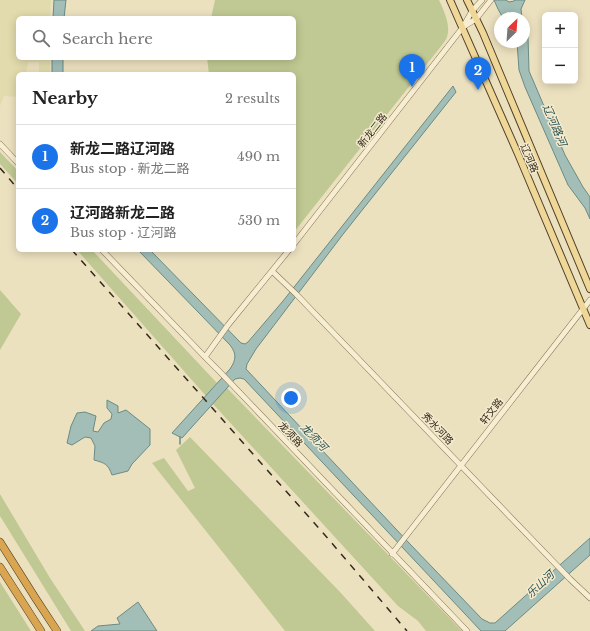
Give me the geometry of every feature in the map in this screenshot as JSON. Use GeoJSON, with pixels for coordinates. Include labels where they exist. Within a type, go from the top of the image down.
{"type":"FeatureCollection","features":[{"type":"Feature","properties":{"kind":"highway"},"geometry":{"type":"LineString","coordinates":[[0,542],[57,631]]}},
{"type":"Feature","properties":{"kind":"highway"},"geometry":{"type":"LineString","coordinates":[[0,567],[41,631]]}},
{"type":"Feature","properties":{"kind":"main road","name":"辽河路"},"geometry":{"type":"LineString","coordinates":[[450,0],[518,154],[590,325]]}},
{"type":"Feature","properties":{"kind":"main road","name":"辽河路"},"geometry":{"type":"LineString","coordinates":[[467,0],[590,289]]}},
{"type":"Feature","properties":{"kind":"street"},"geometry":{"type":"LineString","coordinates":[[463,28],[472,11],[482,0]]}},
{"type":"Feature","properties":{"kind":"street"},"geometry":{"type":"LineString","coordinates":[[463,28],[476,19],[490,0]]}},
{"type":"Feature","properties":{"kind":"street","name":"新龙二路"},"geometry":{"type":"LineString","coordinates":[[296,241],[463,28]]}},
{"type":"Feature","properties":{"kind":"street"},"geometry":{"type":"LineString","coordinates":[[0,144],[16,161]]}},
{"type":"Feature","properties":{"kind":"street","name":"龙须路"},"geometry":{"type":"LineString","coordinates":[[104,252],[234,386],[392,554],[467,631]]}},
{"type":"Feature","properties":{"kind":"street"},"geometry":{"type":"LineString","coordinates":[[205,357],[287,252]]}},
{"type":"Feature","properties":{"kind":"street","name":"秀水河路"},"geometry":{"type":"LineString","coordinates":[[272,271],[590,598]]}},
{"type":"Feature","properties":{"kind":"street","name":"轩文路"},"geometry":{"type":"LineString","coordinates":[[392,554],[590,300]]}},
{"type":"Feature","properties":{"kind":"shaded area"},"geometry":{"type":"Polygon","coordinates":[[[0,0],[51,0],[50,16],[16,16],[16,60],[50,60],[50,72],[39,72],[39,62],[28,62],[26,72],[16,72],[16,97],[4,96],[0,106],[0,0]]]}},
{"type":"Feature","properties":{"kind":"green space"},"geometry":{"type":"Polygon","coordinates":[[[215,0],[439,0],[448,23],[448,32],[445,41],[296,229],[296,72],[209,72],[207,60],[296,60],[296,16],[211,16],[215,0]]]}},
{"type":"Feature","properties":{"kind":"green space"},"geometry":{"type":"Polygon","coordinates":[[[0,152],[16,169],[16,182],[0,164],[0,152]]]}},
{"type":"Feature","properties":{"kind":"green space"},"geometry":{"type":"Polygon","coordinates":[[[79,252],[94,252],[217,383],[206,396],[79,252]]]}},
{"type":"Feature","properties":{"kind":"green space"},"geometry":{"type":"Polygon","coordinates":[[[0,290],[21,314],[0,350],[0,290]]]}},
{"type":"Feature","properties":{"kind":"green space"},"geometry":{"type":"Polygon","coordinates":[[[227,388],[462,631],[426,631],[418,621],[398,606],[213,404],[227,388]]]}},
{"type":"Feature","properties":{"kind":"green space"},"geometry":{"type":"Polygon","coordinates":[[[190,437],[341,593],[375,631],[285,631],[152,463],[164,458],[188,491],[195,488],[176,450],[190,437]]]}},
{"type":"Feature","properties":{"kind":"green space"},"geometry":{"type":"Polygon","coordinates":[[[0,494],[50,578],[85,631],[71,631],[0,516],[0,494]]]}},
{"type":"Feature","properties":{"kind":"green space"},"geometry":{"type":"Polygon","coordinates":[[[0,582],[31,631],[0,631],[0,582]]]}},
{"type":"Feature","properties":{"kind":"water"},"geometry":{"type":"Polygon","coordinates":[[[54,0],[66,0],[64,16],[53,16],[54,0]]]}},
{"type":"Feature","properties":{"kind":"water"},"geometry":{"type":"Polygon","coordinates":[[[494,0],[506,0],[509,2],[515,0],[525,0],[521,12],[500,12],[494,0]]]}},
{"type":"Feature","properties":{"kind":"water"},"geometry":{"type":"Polygon","coordinates":[[[517,48],[528,48],[529,71],[565,155],[590,197],[590,219],[585,208],[568,185],[519,70],[517,48]]]}},
{"type":"Feature","properties":{"kind":"water"},"geometry":{"type":"Polygon","coordinates":[[[52,60],[63,60],[63,72],[52,72],[52,60]]]}},
{"type":"Feature","properties":{"kind":"water","name":"乐山河"},"geometry":{"type":"Polygon","coordinates":[[[453,86],[456,92],[344,233],[256,349],[247,364],[246,369],[482,619],[490,623],[495,623],[590,538],[590,555],[505,631],[481,631],[244,379],[235,379],[182,438],[172,433],[230,369],[234,363],[235,354],[230,345],[140,252],[152,252],[241,343],[245,344],[248,342],[283,301],[453,86]]]}},
{"type":"Feature","properties":{"kind":"water"},"geometry":{"type":"Polygon","coordinates":[[[107,400],[118,406],[118,413],[126,410],[150,429],[150,445],[132,464],[128,471],[112,475],[106,464],[94,460],[95,446],[91,438],[85,437],[72,445],[67,443],[71,426],[77,413],[85,412],[96,416],[93,431],[98,432],[104,423],[111,419],[112,414],[107,408],[107,400]]]}},
{"type":"Feature","properties":{"kind":"water"},"geometry":{"type":"Polygon","coordinates":[[[138,602],[157,631],[91,631],[98,626],[120,624],[117,618],[138,602]]]}},
{"type":"Feature","properties":{"kind":"waterway"},"geometry":{"type":"LineString","coordinates":[[180,437],[180,444]]}},
{"type":"Feature","properties":{"kind":"railway"},"geometry":{"type":"LineString","coordinates":[[0,168],[16,187]]}},
{"type":"Feature","properties":{"kind":"railway"},"geometry":{"type":"LineString","coordinates":[[74,252],[324,534],[407,631]]}},
{"type":"Feature","properties":{"kind":"place","name":"新龙二路辽河路"},"geometry":{"type":"Point","coordinates":[412,87]}},
{"type":"Feature","properties":{"kind":"place","name":"辽河路新龙二路"},"geometry":{"type":"Point","coordinates":[478,90]}},
{"type":"Feature","properties":{"kind":"water label","name":"辽河路河"},"geometry":{"type":"Point","coordinates":[555,125]}},
{"type":"Feature","properties":{"kind":"water label","name":"龙须河"},"geometry":{"type":"Point","coordinates":[314,437]}}]}
